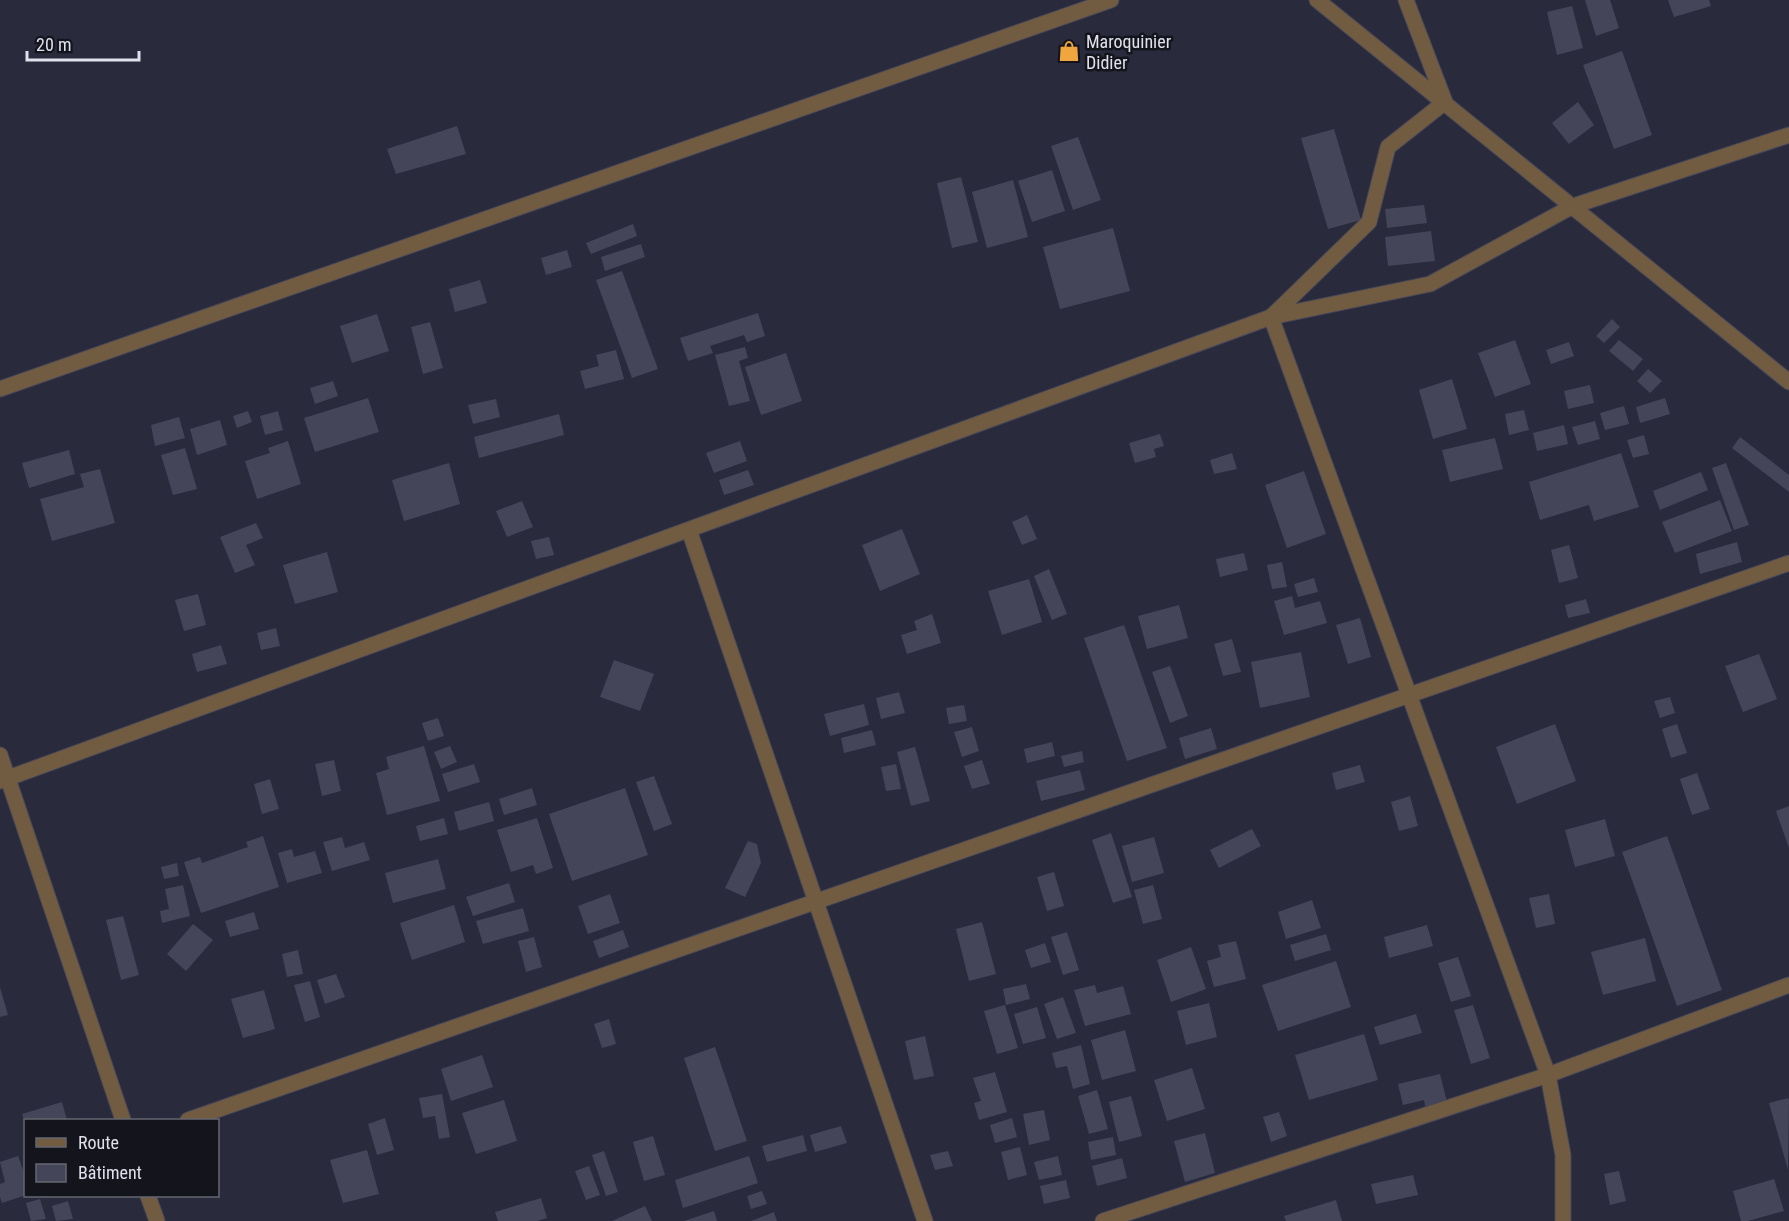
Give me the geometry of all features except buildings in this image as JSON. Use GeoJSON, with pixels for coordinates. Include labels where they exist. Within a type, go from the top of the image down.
{"type":"FeatureCollection","features":[{"type":"Feature","properties":{"kind":"street"},"geometry":{"type":"LineString","coordinates":[[0,389],[1111,0]]}},
{"type":"Feature","properties":{"kind":"street"},"geometry":{"type":"LineString","coordinates":[[1317,0],[1789,382]]}},
{"type":"Feature","properties":{"kind":"street"},"geometry":{"type":"LineString","coordinates":[[1406,0],[1445,102]]}},
{"type":"Feature","properties":{"kind":"street"},"geometry":{"type":"LineString","coordinates":[[1271,317],[1369,222],[1388,147],[1445,102]]}},
{"type":"Feature","properties":{"kind":"street"},"geometry":{"type":"LineString","coordinates":[[4,780],[1271,317],[1430,284],[1573,206],[1789,135]]}},
{"type":"Feature","properties":{"kind":"street"},"geometry":{"type":"LineString","coordinates":[[1271,317],[1548,1075],[1563,1155],[1563,1221]]}},
{"type":"Feature","properties":{"kind":"street"},"geometry":{"type":"LineString","coordinates":[[689,530],[925,1221]]}},
{"type":"Feature","properties":{"kind":"street"},"geometry":{"type":"LineString","coordinates":[[191,1119],[1789,563]]}},
{"type":"Feature","properties":{"kind":"street"},"geometry":{"type":"LineString","coordinates":[[0,755],[4,780],[123,1119]]}},
{"type":"Feature","properties":{"kind":"street"},"geometry":{"type":"LineString","coordinates":[[1103,1221],[1548,1075],[1789,985]]}},
{"type":"Feature","properties":{"kind":"street"},"geometry":{"type":"LineString","coordinates":[[148,1197],[157,1221]]}},
{"type":"Feature","properties":{"kind":"place","name":"Maroquinier Didier"},"geometry":{"type":"Point","coordinates":[1069,51]}}]}
